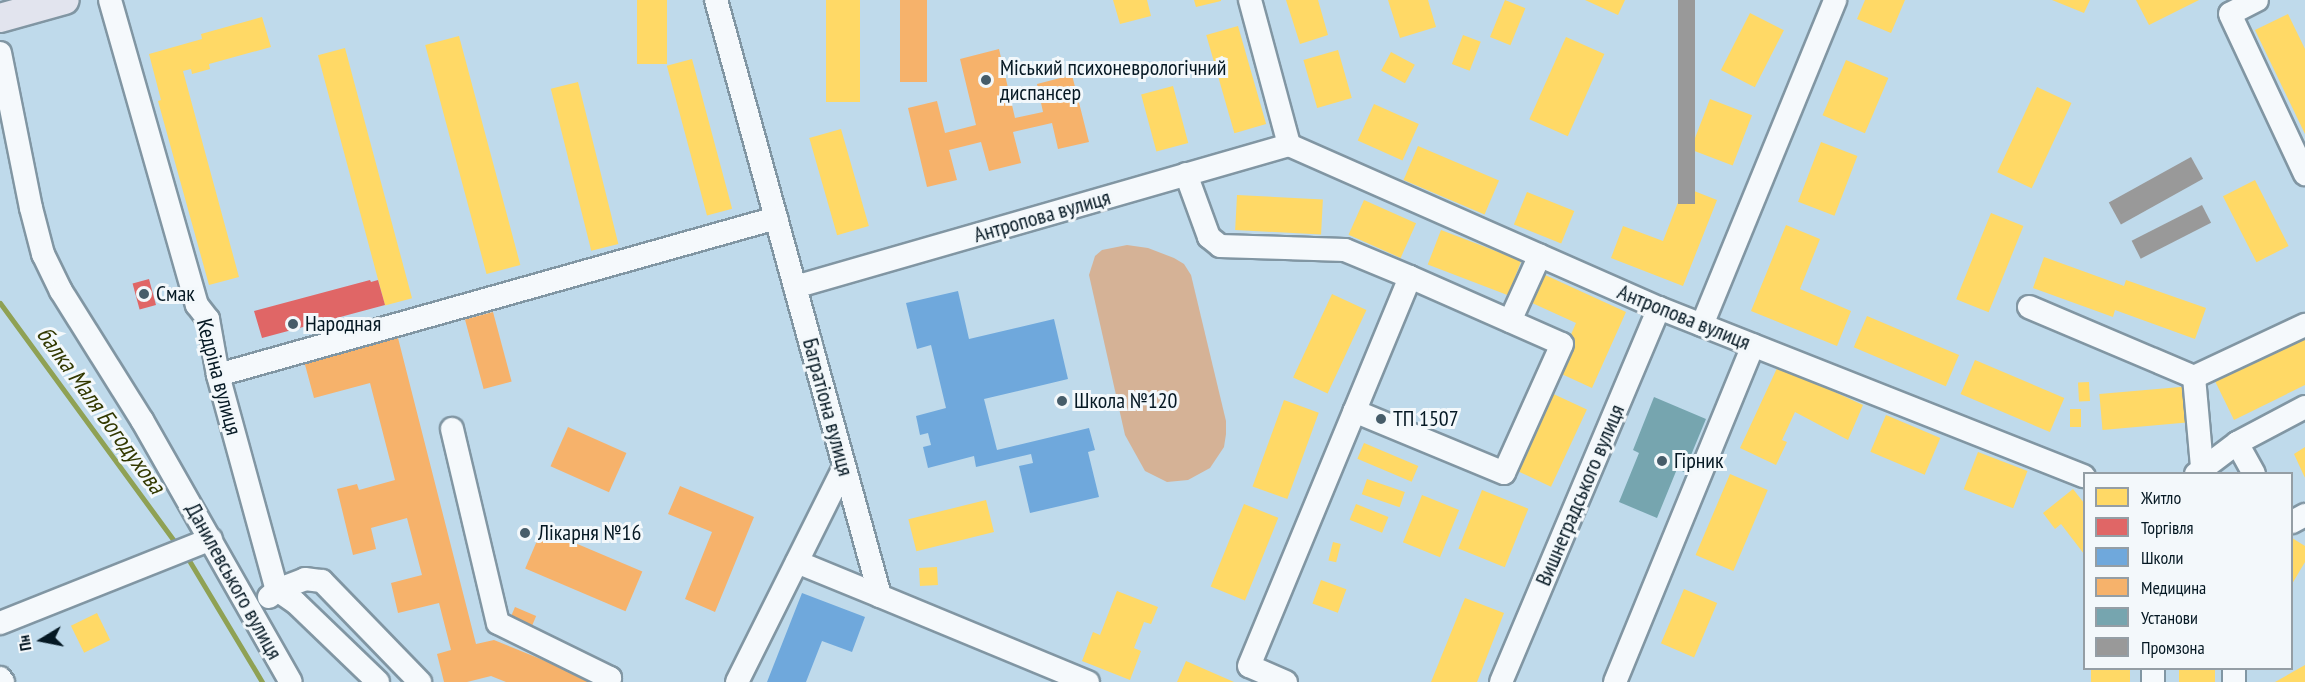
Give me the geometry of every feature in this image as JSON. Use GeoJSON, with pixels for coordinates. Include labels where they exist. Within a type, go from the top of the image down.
{"type":"FeatureCollection","features":[{"type":"Feature","properties":{"kind":"main road"},"geometry":{"type":"LineString","coordinates":[[0,18],[65,0]]}},
{"type":"Feature","properties":{"kind":"street","name":"Кедріна вулиця"},"geometry":{"type":"LineString","coordinates":[[110,0],[197,305],[208,319],[218,375],[277,590]]}},
{"type":"Feature","properties":{"kind":"street","name":"Багратіона вулиця"},"geometry":{"type":"LineString","coordinates":[[716,0],[880,596]]}},
{"type":"Feature","properties":{"kind":"street"},"geometry":{"type":"LineString","coordinates":[[1250,0],[1289,145]]}},
{"type":"Feature","properties":{"kind":"street"},"geometry":{"type":"LineString","coordinates":[[1702,325],[1835,0]]}},
{"type":"Feature","properties":{"kind":"street"},"geometry":{"type":"LineString","coordinates":[[2257,0],[2230,14],[2305,174]]}},
{"type":"Feature","properties":{"kind":"street","name":"Данилевського вулиця"},"geometry":{"type":"LineString","coordinates":[[0,53],[31,208],[43,254],[61,291],[142,420],[291,682]]}},
{"type":"Feature","properties":{"kind":"street","name":"Антропова вулиця"},"geometry":{"type":"LineString","coordinates":[[795,287],[1289,145],[1659,308],[2083,475]]}},
{"type":"Feature","properties":{"kind":"street"},"geometry":{"type":"LineString","coordinates":[[1186,174],[1209,237],[1220,246],[1345,250],[1562,344],[1504,473],[1354,411]]}},
{"type":"Feature","properties":{"kind":"street"},"geometry":{"type":"LineString","coordinates":[[218,375],[776,218]]}},
{"type":"Feature","properties":{"kind":"street"},"geometry":{"type":"LineString","coordinates":[[1510,321],[1540,255]]}},
{"type":"Feature","properties":{"kind":"street"},"geometry":{"type":"LineString","coordinates":[[1286,682],[1249,666],[1410,277]]}},
{"type":"Feature","properties":{"kind":"street"},"geometry":{"type":"LineString","coordinates":[[2029,307],[2194,377],[2305,324]]}},
{"type":"Feature","properties":{"kind":"street","name":"Вишнеградського вулиця"},"geometry":{"type":"LineString","coordinates":[[1501,682],[1659,308]]}},
{"type":"Feature","properties":{"kind":"street"},"geometry":{"type":"LineString","coordinates":[[1615,682],[1753,345]]}},
{"type":"Feature","properties":{"kind":"street"},"geometry":{"type":"LineString","coordinates":[[2194,377],[2199,470]]}},
{"type":"Feature","properties":{"kind":"street"},"geometry":{"type":"LineString","coordinates":[[2199,470],[2237,443],[2305,407]]}},
{"type":"Feature","properties":{"kind":"street"},"geometry":{"type":"LineString","coordinates":[[452,429],[498,623],[610,678],[608,682]]}},
{"type":"Feature","properties":{"kind":"street"},"geometry":{"type":"LineString","coordinates":[[2237,443],[2253,472]]}},
{"type":"Feature","properties":{"kind":"street"},"geometry":{"type":"LineString","coordinates":[[737,682],[844,466]]}},
{"type":"Feature","properties":{"kind":"street"},"geometry":{"type":"LineString","coordinates":[[0,623],[211,539]]}},
{"type":"Feature","properties":{"kind":"street"},"geometry":{"type":"LineString","coordinates":[[797,562],[1088,682]]}},
{"type":"Feature","properties":{"kind":"street"},"geometry":{"type":"LineString","coordinates":[[252,612],[277,590],[305,579],[322,581],[420,682]]}},
{"type":"Feature","properties":{"kind":"street"},"geometry":{"type":"LineString","coordinates":[[277,590],[295,602],[378,682]]}},
{"type":"Feature","properties":{"kind":"street"},"geometry":{"type":"LineString","coordinates":[[0,678],[3,682]]}},
{"type":"Feature","properties":{"kind":"shaded area"},"geometry":{"type":"Polygon","coordinates":[[[1127,245],[1148,248],[1174,258],[1184,264],[1191,275],[1226,421],[1226,434],[1224,447],[1210,468],[1188,480],[1167,482],[1145,471],[1125,435],[1089,275],[1095,256],[1102,250],[1127,245]]]}},
{"type":"Feature","properties":{"kind":"building: Житло"},"geometry":{"type":"Polygon","coordinates":[[[637,0],[667,0],[667,64],[637,64],[637,0]]]}},
{"type":"Feature","properties":{"kind":"building: Житло"},"geometry":{"type":"Polygon","coordinates":[[[826,0],[860,0],[860,102],[826,102],[826,0]]]}},
{"type":"Feature","properties":{"kind":"building: Житло"},"geometry":{"type":"Polygon","coordinates":[[[1113,0],[1147,0],[1151,16],[1120,24],[1113,0]]]}},
{"type":"Feature","properties":{"kind":"building: Житло"},"geometry":{"type":"Polygon","coordinates":[[[1194,0],[1221,0],[1221,1],[1196,7],[1194,0]]]}},
{"type":"Feature","properties":{"kind":"building: Житло"},"geometry":{"type":"Polygon","coordinates":[[[1286,0],[1318,0],[1328,35],[1300,44],[1286,0]]]}},
{"type":"Feature","properties":{"kind":"building: Житло"},"geometry":{"type":"Polygon","coordinates":[[[1388,0],[1428,0],[1436,27],[1400,38],[1388,0]]]}},
{"type":"Feature","properties":{"kind":"building: Житло"},"geometry":{"type":"Polygon","coordinates":[[[1505,0],[1525,8],[1510,45],[1490,37],[1505,0]]]}},
{"type":"Feature","properties":{"kind":"building: Житло"},"geometry":{"type":"Polygon","coordinates":[[[1585,0],[1625,0],[1618,15],[1585,0]]]}},
{"type":"Feature","properties":{"kind":"building: Житло"},"geometry":{"type":"Polygon","coordinates":[[[1865,0],[1905,0],[1891,33],[1857,19],[1865,0]]]}},
{"type":"Feature","properties":{"kind":"building: Житло"},"geometry":{"type":"Polygon","coordinates":[[[2052,0],[2090,0],[2084,13],[2052,0]]]}},
{"type":"Feature","properties":{"kind":"building: Житло"},"geometry":{"type":"Polygon","coordinates":[[[2136,0],[2199,0],[2149,25],[2136,0]]]}},
{"type":"Feature","properties":{"kind":"building: Житло"},"geometry":{"type":"Polygon","coordinates":[[[1750,13],[1784,30],[1755,87],[1721,70],[1750,13]]]}},
{"type":"Feature","properties":{"kind":"building: Житло"},"geometry":{"type":"Polygon","coordinates":[[[2288,14],[2305,49],[2305,134],[2255,30],[2288,14]]]}},
{"type":"Feature","properties":{"kind":"building: Житло"},"geometry":{"type":"Polygon","coordinates":[[[262,17],[271,47],[209,64],[210,69],[192,74],[191,69],[183,71],[239,277],[209,285],[158,101],[161,100],[149,54],[202,39],[201,34],[262,17]]]}},
{"type":"Feature","properties":{"kind":"building: Житло"},"geometry":{"type":"Polygon","coordinates":[[[1238,26],[1266,124],[1234,133],[1206,35],[1238,26]]]}},
{"type":"Feature","properties":{"kind":"building: Житло"},"geometry":{"type":"Polygon","coordinates":[[[1463,35],[1481,42],[1470,71],[1452,64],[1463,35]]]}},
{"type":"Feature","properties":{"kind":"building: Житло"},"geometry":{"type":"Polygon","coordinates":[[[459,36],[520,265],[487,274],[425,45],[459,36]]]}},
{"type":"Feature","properties":{"kind":"building: Житло"},"geometry":{"type":"Polygon","coordinates":[[[1566,37],[1604,54],[1568,136],[1529,119],[1566,37]]]}},
{"type":"Feature","properties":{"kind":"building: Житло"},"geometry":{"type":"Polygon","coordinates":[[[345,48],[412,298],[385,305],[318,55],[345,48]]]}},
{"type":"Feature","properties":{"kind":"building: Житло"},"geometry":{"type":"Polygon","coordinates":[[[1338,50],[1352,98],[1317,108],[1303,60],[1338,50]]]}},
{"type":"Feature","properties":{"kind":"building: Житло"},"geometry":{"type":"Polygon","coordinates":[[[1391,52],[1415,65],[1405,83],[1381,71],[1391,52]]]}},
{"type":"Feature","properties":{"kind":"building: Житло"},"geometry":{"type":"Polygon","coordinates":[[[692,59],[732,209],[707,215],[667,66],[692,59]]]}},
{"type":"Feature","properties":{"kind":"building: Житло"},"geometry":{"type":"Polygon","coordinates":[[[1846,60],[1888,78],[1865,133],[1823,115],[1846,60]]]}},
{"type":"Feature","properties":{"kind":"building: Житло"},"geometry":{"type":"Polygon","coordinates":[[[578,82],[618,244],[591,251],[551,89],[578,82]]]}},
{"type":"Feature","properties":{"kind":"building: Житло"},"geometry":{"type":"Polygon","coordinates":[[[1173,86],[1188,143],[1156,152],[1141,95],[1173,86]]]}},
{"type":"Feature","properties":{"kind":"building: Житло"},"geometry":{"type":"Polygon","coordinates":[[[2037,87],[2071,103],[2032,188],[1997,172],[2037,87]]]}},
{"type":"Feature","properties":{"kind":"building: Житло"},"geometry":{"type":"Polygon","coordinates":[[[1710,99],[1752,115],[1733,166],[1691,149],[1710,99]]]}},
{"type":"Feature","properties":{"kind":"building: Житло"},"geometry":{"type":"Polygon","coordinates":[[[1374,104],[1419,124],[1402,160],[1358,141],[1374,104]]]}},
{"type":"Feature","properties":{"kind":"building: Житло"},"geometry":{"type":"Polygon","coordinates":[[[841,129],[869,226],[837,235],[809,138],[841,129]]]}},
{"type":"Feature","properties":{"kind":"building: Житло"},"geometry":{"type":"Polygon","coordinates":[[[1821,142],[1857,156],[1834,216],[1798,202],[1821,142]]]}},
{"type":"Feature","properties":{"kind":"building: Житло"},"geometry":{"type":"Polygon","coordinates":[[[1418,146],[1499,180],[1485,214],[1404,180],[1418,146]]]}},
{"type":"Feature","properties":{"kind":"building: Житло"},"geometry":{"type":"Polygon","coordinates":[[[2255,180],[2289,246],[2257,262],[2223,196],[2255,180]]]}},
{"type":"Feature","properties":{"kind":"building: Житло"},"geometry":{"type":"Polygon","coordinates":[[[1684,187],[1717,200],[1683,286],[1611,258],[1623,226],[1663,241],[1684,187]]]}},
{"type":"Feature","properties":{"kind":"building: Житло"},"geometry":{"type":"Polygon","coordinates":[[[1527,192],[1574,211],[1561,244],[1514,224],[1527,192]]]}},
{"type":"Feature","properties":{"kind":"building: Житло"},"geometry":{"type":"Polygon","coordinates":[[[1237,195],[1323,200],[1321,234],[1235,230],[1237,195]]]}},
{"type":"Feature","properties":{"kind":"building: Житло"},"geometry":{"type":"Polygon","coordinates":[[[1364,200],[1416,223],[1401,258],[1349,235],[1364,200]]]}},
{"type":"Feature","properties":{"kind":"building: Житло"},"geometry":{"type":"Polygon","coordinates":[[[1991,213],[2023,226],[1989,312],[1956,299],[1991,213]]]}},
{"type":"Feature","properties":{"kind":"building: Житло"},"geometry":{"type":"Polygon","coordinates":[[[1786,225],[1820,239],[1800,289],[1851,311],[1837,346],[1751,311],[1786,225]]]}},
{"type":"Feature","properties":{"kind":"building: Житло"},"geometry":{"type":"Polygon","coordinates":[[[1441,230],[1521,261],[1508,295],[1428,265],[1441,230]]]}},
{"type":"Feature","properties":{"kind":"building: Житло"},"geometry":{"type":"Polygon","coordinates":[[[2044,257],[2124,286],[2126,280],[2206,308],[2195,339],[2115,310],[2113,317],[2033,288],[2044,257]]]}},
{"type":"Feature","properties":{"kind":"building: Житло"},"geometry":{"type":"Polygon","coordinates":[[[1543,274],[1626,312],[1592,388],[1555,371],[1576,323],[1530,302],[1543,274]]]}},
{"type":"Feature","properties":{"kind":"building: Житло"},"geometry":{"type":"Polygon","coordinates":[[[1332,294],[1366,310],[1328,393],[1293,377],[1332,294]]]}},
{"type":"Feature","properties":{"kind":"building: Житло"},"geometry":{"type":"Polygon","coordinates":[[[1867,316],[1959,355],[1946,386],[1854,347],[1867,316]]]}},
{"type":"Feature","properties":{"kind":"building: Житло"},"geometry":{"type":"Polygon","coordinates":[[[2305,335],[2305,385],[2234,420],[2214,379],[2305,335]]]}},
{"type":"Feature","properties":{"kind":"building: Житло"},"geometry":{"type":"Polygon","coordinates":[[[1975,360],[2064,398],[2050,432],[1961,394],[1975,360]]]}},
{"type":"Feature","properties":{"kind":"building: Житло"},"geometry":{"type":"Polygon","coordinates":[[[1778,366],[1863,405],[1848,440],[1795,412],[1782,440],[1787,442],[1776,465],[1740,448],[1778,366]]]}},
{"type":"Feature","properties":{"kind":"building: Житло"},"geometry":{"type":"Polygon","coordinates":[[[2089,382],[2090,401],[2079,402],[2078,383],[2089,382]]]}},
{"type":"Feature","properties":{"kind":"building: Житло"},"geometry":{"type":"Polygon","coordinates":[[[2192,386],[2195,422],[2102,430],[2099,394],[2192,386]]]}},
{"type":"Feature","properties":{"kind":"building: Житло"},"geometry":{"type":"Polygon","coordinates":[[[1547,391],[1587,410],[1551,487],[1511,468],[1547,391]]]}},
{"type":"Feature","properties":{"kind":"building: Житло"},"geometry":{"type":"Polygon","coordinates":[[[1284,400],[1319,413],[1287,499],[1253,486],[1284,400]]]}},
{"type":"Feature","properties":{"kind":"building: Житло"},"geometry":{"type":"Polygon","coordinates":[[[2070,409],[2081,409],[2081,427],[2070,427],[2070,409]]]}},
{"type":"Feature","properties":{"kind":"building: Житло"},"geometry":{"type":"Polygon","coordinates":[[[1886,415],[1940,438],[1925,475],[1870,452],[1886,415]]]}},
{"type":"Feature","properties":{"kind":"building: Житло"},"geometry":{"type":"Polygon","coordinates":[[[1364,443],[1418,466],[1412,482],[1357,459],[1364,443]]]}},
{"type":"Feature","properties":{"kind":"building: Житло"},"geometry":{"type":"Polygon","coordinates":[[[2305,447],[2305,478],[2294,454],[2305,447]]]}},
{"type":"Feature","properties":{"kind":"building: Житло"},"geometry":{"type":"Polygon","coordinates":[[[1978,452],[2027,471],[2013,508],[1964,489],[1978,452]]]}},
{"type":"Feature","properties":{"kind":"building: Житло"},"geometry":{"type":"Polygon","coordinates":[[[1730,474],[1768,490],[1733,571],[1696,555],[1730,474]]]}},
{"type":"Feature","properties":{"kind":"building: Житло"},"geometry":{"type":"Polygon","coordinates":[[[1367,479],[1405,492],[1400,507],[1362,494],[1367,479]]]}},
{"type":"Feature","properties":{"kind":"building: Житло"},"geometry":{"type":"Polygon","coordinates":[[[2073,489],[2083,502],[2083,553],[2061,524],[2055,529],[2043,513],[2073,489]]]}},
{"type":"Feature","properties":{"kind":"building: Житло"},"geometry":{"type":"Polygon","coordinates":[[[1482,490],[1528,509],[1505,567],[1458,548],[1482,490]]]}},
{"type":"Feature","properties":{"kind":"building: Житло"},"geometry":{"type":"Polygon","coordinates":[[[1422,495],[1459,510],[1440,557],[1403,542],[1422,495]]]}},
{"type":"Feature","properties":{"kind":"building: Житло"},"geometry":{"type":"Polygon","coordinates":[[[986,500],[994,532],[916,551],[908,519],[986,500]]]}},
{"type":"Feature","properties":{"kind":"building: Житло"},"geometry":{"type":"Polygon","coordinates":[[[1244,504],[1278,518],[1245,600],[1211,587],[1244,504]]]}},
{"type":"Feature","properties":{"kind":"building: Житло"},"geometry":{"type":"Polygon","coordinates":[[[1356,504],[1388,517],[1382,533],[1350,520],[1356,504]]]}},
{"type":"Feature","properties":{"kind":"building: Житло"},"geometry":{"type":"Polygon","coordinates":[[[2293,539],[2305,546],[2305,562],[2293,582],[2293,539]]]}},
{"type":"Feature","properties":{"kind":"building: Житло"},"geometry":{"type":"Polygon","coordinates":[[[1333,542],[1341,544],[1336,562],[1328,560],[1333,542]]]}},
{"type":"Feature","properties":{"kind":"building: Житло"},"geometry":{"type":"Polygon","coordinates":[[[937,567],[938,585],[920,586],[919,568],[937,567]]]}},
{"type":"Feature","properties":{"kind":"building: Житло"},"geometry":{"type":"Polygon","coordinates":[[[1321,580],[1346,589],[1338,613],[1312,603],[1321,580]]]}},
{"type":"Feature","properties":{"kind":"building: Житло"},"geometry":{"type":"Polygon","coordinates":[[[1684,589],[1717,603],[1694,657],[1661,643],[1684,589]]]}},
{"type":"Feature","properties":{"kind":"building: Житло"},"geometry":{"type":"Polygon","coordinates":[[[1117,591],[1158,607],[1151,624],[1144,622],[1134,648],[1141,651],[1130,680],[1082,661],[1093,632],[1100,635],[1117,591]]]}},
{"type":"Feature","properties":{"kind":"building: Житло"},"geometry":{"type":"Polygon","coordinates":[[[1465,598],[1504,613],[1477,682],[1431,682],[1465,598]]]}},
{"type":"Feature","properties":{"kind":"building: Житло"},"geometry":{"type":"Polygon","coordinates":[[[97,613],[110,640],[84,653],[71,626],[97,613]]]}},
{"type":"Feature","properties":{"kind":"building: Житло"},"geometry":{"type":"Polygon","coordinates":[[[1186,661],[1234,682],[1177,682],[1186,661]]]}},
{"type":"Feature","properties":{"kind":"building: Житло"},"geometry":{"type":"Polygon","coordinates":[[[2305,665],[2305,682],[2275,682],[2305,665]]]}},
{"type":"Feature","properties":{"kind":"building: Житло"},"geometry":{"type":"Polygon","coordinates":[[[2091,670],[2130,670],[2130,682],[2091,682],[2091,670]]]}},
{"type":"Feature","properties":{"kind":"building: Житло"},"geometry":{"type":"Polygon","coordinates":[[[2179,670],[2215,670],[2215,682],[2179,682],[2179,670]]]}},
{"type":"Feature","properties":{"kind":"building: Торгівля","name":"Смак"},"geometry":{"type":"Polygon","coordinates":[[[149,279],[156,305],[140,309],[133,283],[149,279]]]}},
{"type":"Feature","properties":{"kind":"building: Торгівля"},"geometry":{"type":"Polygon","coordinates":[[[370,280],[371,282],[378,280],[385,305],[262,338],[254,311],[370,280]]]}},
{"type":"Feature","properties":{"kind":"building: Школи"},"geometry":{"type":"Polygon","coordinates":[[[958,291],[969,339],[1054,319],[1068,379],[984,399],[997,450],[1089,428],[1095,450],[1088,452],[1099,497],[1030,513],[1019,466],[1033,463],[1031,454],[976,467],[974,456],[928,468],[923,447],[931,445],[928,433],[920,435],[916,416],[946,408],[931,345],[917,349],[906,303],[958,291]]]}},
{"type":"Feature","properties":{"kind":"building: Школи"},"geometry":{"type":"Polygon","coordinates":[[[802,593],[865,617],[852,652],[822,641],[806,682],[767,682],[802,593]]]}},
{"type":"Feature","properties":{"kind":"building: Медицина"},"geometry":{"type":"Polygon","coordinates":[[[900,0],[927,0],[927,82],[900,82],[900,0]]]}},
{"type":"Feature","properties":{"kind":"building: Медицина"},"geometry":{"type":"Polygon","coordinates":[[[999,49],[1015,118],[1043,112],[1037,84],[1072,75],[1089,142],[1058,149],[1052,123],[1013,132],[1021,163],[989,171],[981,142],[949,150],[957,180],[927,187],[908,108],[937,101],[945,133],[976,125],[960,59],[999,49]]]}},
{"type":"Feature","properties":{"kind":"building: Медицина"},"geometry":{"type":"Polygon","coordinates":[[[493,312],[512,382],[484,389],[465,320],[493,312]]]}},
{"type":"Feature","properties":{"kind":"building: Медицина"},"geometry":{"type":"Polygon","coordinates":[[[398,338],[476,644],[494,640],[597,682],[506,682],[491,676],[467,682],[444,682],[437,654],[451,650],[439,603],[398,613],[391,583],[422,575],[407,518],[371,528],[376,549],[353,555],[337,489],[357,484],[359,490],[395,480],[370,383],[314,398],[304,361],[398,338]]]}},
{"type":"Feature","properties":{"kind":"building: Медицина"},"geometry":{"type":"Polygon","coordinates":[[[568,427],[626,453],[609,492],[551,466],[568,427]]]}},
{"type":"Feature","properties":{"kind":"building: Медицина"},"geometry":{"type":"Polygon","coordinates":[[[680,486],[754,517],[715,612],[685,599],[712,532],[668,514],[680,486]]]}},
{"type":"Feature","properties":{"kind":"building: Медицина"},"geometry":{"type":"Polygon","coordinates":[[[542,529],[642,572],[626,611],[525,569],[542,529]]]}},
{"type":"Feature","properties":{"kind":"building: Медицина"},"geometry":{"type":"Polygon","coordinates":[[[515,607],[536,616],[530,632],[508,623],[515,607]]]}},
{"type":"Feature","properties":{"kind":"building: Установи","name":"Гірник"},"geometry":{"type":"Polygon","coordinates":[[[1654,397],[1706,419],[1684,472],[1677,469],[1657,518],[1619,502],[1639,453],[1633,450],[1654,397]]]}},
{"type":"Feature","properties":{"kind":"building: Промзона"},"geometry":{"type":"Polygon","coordinates":[[[1678,0],[1695,0],[1695,204],[1678,204],[1678,0]]]}},
{"type":"Feature","properties":{"kind":"building: Промзона"},"geometry":{"type":"Polygon","coordinates":[[[2191,157],[2203,179],[2121,224],[2109,203],[2191,157]]]}},
{"type":"Feature","properties":{"kind":"building: Промзона"},"geometry":{"type":"Polygon","coordinates":[[[2202,205],[2211,223],[2141,259],[2132,241],[2202,205]]]}},
{"type":"Feature","properties":{"kind":"waterway","name":"балка Маля Богодухова"},"geometry":{"type":"LineString","coordinates":[[0,303],[173,539]]}},
{"type":"Feature","properties":{"kind":"waterway","name":"балка Маля Богодухова"},"geometry":{"type":"LineString","coordinates":[[190,562],[262,682]]}},
{"type":"Feature","properties":{"kind":"place","name":"Міський психоневрологічний диспансер"},"geometry":{"type":"Point","coordinates":[986,80]}},
{"type":"Feature","properties":{"kind":"place","name":"Смак"},"geometry":{"type":"Point","coordinates":[144,294]}},
{"type":"Feature","properties":{"kind":"place","name":"Народная"},"geometry":{"type":"Point","coordinates":[293,324]}},
{"type":"Feature","properties":{"kind":"place","name":"Школа №120"},"geometry":{"type":"Point","coordinates":[1062,401]}},
{"type":"Feature","properties":{"kind":"place","name":"ТП 1507"},"geometry":{"type":"Point","coordinates":[1381,419]}},
{"type":"Feature","properties":{"kind":"place","name":"Гірник"},"geometry":{"type":"Point","coordinates":[1662,461]}},
{"type":"Feature","properties":{"kind":"place","name":"Лікарня №16"},"geometry":{"type":"Point","coordinates":[525,533]}}]}
